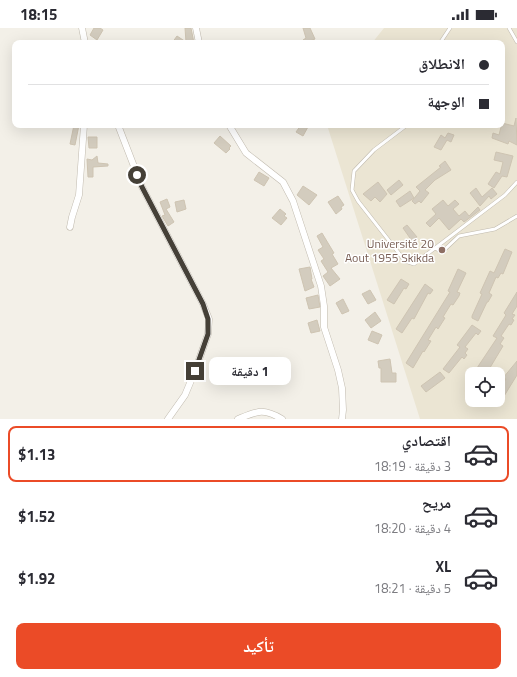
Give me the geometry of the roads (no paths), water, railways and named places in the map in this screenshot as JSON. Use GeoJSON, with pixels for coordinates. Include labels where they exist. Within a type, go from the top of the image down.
{"type":"FeatureCollection","features":[{"type":"Feature","properties":{"kind":"street"},"geometry":{"type":"LineString","coordinates":[[82,28],[85,40]]}},
{"type":"Feature","properties":{"kind":"street"},"geometry":{"type":"LineString","coordinates":[[196,28],[198,40]]}},
{"type":"Feature","properties":{"kind":"street"},"geometry":{"type":"LineString","coordinates":[[70,227],[79,195],[84,128]]}},
{"type":"Feature","properties":{"kind":"street"},"geometry":{"type":"LineString","coordinates":[[119,128],[142,187],[203,304],[208,319],[208,334],[195,371],[185,395],[168,419]]}},
{"type":"Feature","properties":{"kind":"street"},"geometry":{"type":"LineString","coordinates":[[230,128],[246,153],[283,182],[293,201],[321,286],[324,306],[324,328],[338,370],[342,388],[342,419]]}},
{"type":"Feature","properties":{"kind":"street"},"geometry":{"type":"LineString","coordinates":[[238,419],[253,413],[264,411],[282,419]]}},
{"type":"Feature","properties":{"kind":"lane"},"geometry":{"type":"LineString","coordinates":[[442,40],[450,28]]}},
{"type":"Feature","properties":{"kind":"lane"},"geometry":{"type":"LineString","coordinates":[[509,28],[517,42]]}},
{"type":"Feature","properties":{"kind":"lane"},"geometry":{"type":"LineString","coordinates":[[403,128],[374,150],[354,171],[352,190],[358,201],[405,261],[414,264],[505,195],[517,182]]}},
{"type":"Feature","properties":{"kind":"lane"},"geometry":{"type":"LineString","coordinates":[[435,248],[442,252],[459,236],[495,229],[517,216]]}},
{"type":"Feature","properties":{"kind":"place","name":"Université 20 Aout 1955 Skikda"},"geometry":{"type":"Point","coordinates":[442,250]}}]}
